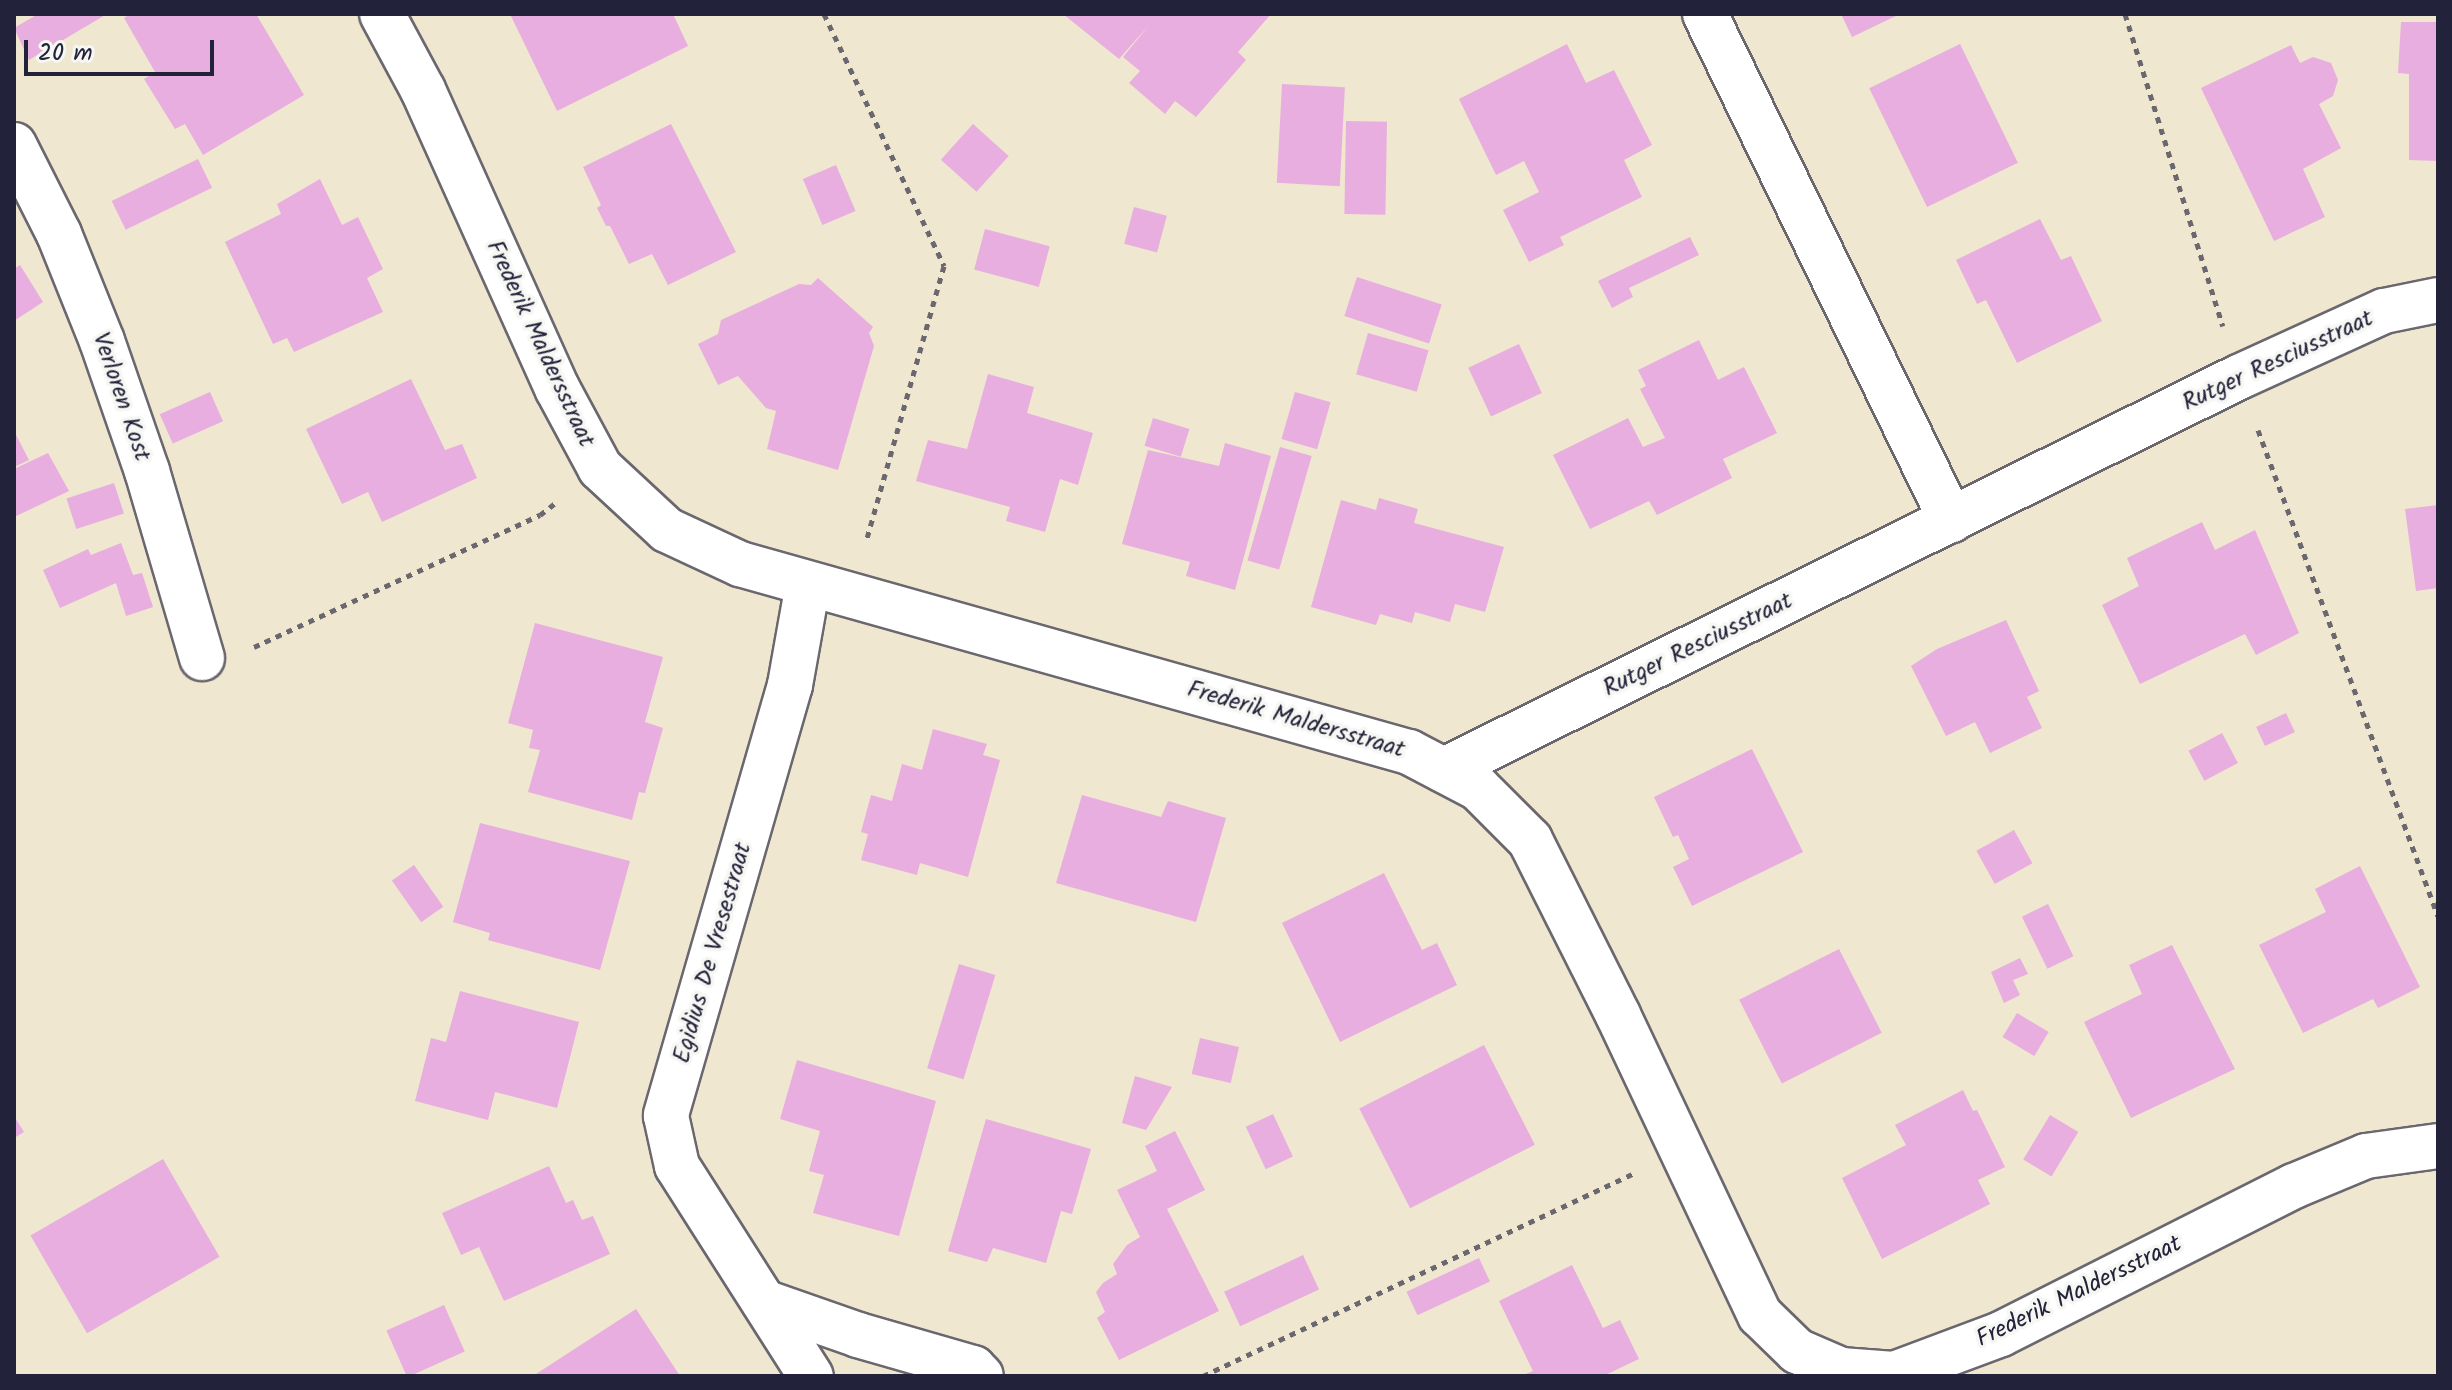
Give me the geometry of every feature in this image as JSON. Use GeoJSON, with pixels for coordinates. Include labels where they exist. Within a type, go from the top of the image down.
{"type":"FeatureCollection","features":[{"type":"Feature","properties":{"kind":"street","name":"Frederik Maldersstraat"},"geometry":{"type":"LineString","coordinates":[[382,14],[423,90],[557,388],[600,468],[667,530],[740,564],[1409,752],[1478,788],[1530,840],[1760,1315],[1797,1351],[1841,1370],[1894,1374],[2001,1334],[2294,1186],[2366,1156],[2438,1146]]}},
{"type":"Feature","properties":{"kind":"street"},"geometry":{"type":"LineString","coordinates":[[1705,14],[1951,520]]}},
{"type":"Feature","properties":{"kind":"street","name":"Verloren Kost"},"geometry":{"type":"LineString","coordinates":[[14,145],[59,234],[102,341],[147,471],[202,658]]}},
{"type":"Feature","properties":{"kind":"street","name":"Rutger Resciusstraat"},"geometry":{"type":"LineString","coordinates":[[1444,770],[2239,377],[2384,311],[2438,300]]}},
{"type":"Feature","properties":{"kind":"street","name":"Egidius De Vresestraat"},"geometry":{"type":"LineString","coordinates":[[808,584],[790,685],[666,1116],[677,1166],[811,1376]]}},
{"type":"Feature","properties":{"kind":"street"},"geometry":{"type":"LineString","coordinates":[[764,1302],[858,1335],[973,1368],[981,1376]]}},
{"type":"Feature","properties":{"kind":"path"},"geometry":{"type":"LineString","coordinates":[[824,14],[944,266],[851,593]]}},
{"type":"Feature","properties":{"kind":"path"},"geometry":{"type":"LineString","coordinates":[[2125,14],[2239,377],[2438,916]]}},
{"type":"Feature","properties":{"kind":"path"},"geometry":{"type":"LineString","coordinates":[[202,658],[260,646],[540,515],[600,468]]}},
{"type":"Feature","properties":{"kind":"path"},"geometry":{"type":"LineString","coordinates":[[1203,1376],[1682,1150]]}},
{"type":"Feature","properties":{"kind":"building"},"geometry":{"type":"Polygon","coordinates":[[[38,14],[107,14],[29,60],[14,28],[38,14]]]}},
{"type":"Feature","properties":{"kind":"building"},"geometry":{"type":"Polygon","coordinates":[[[130,14],[256,14],[304,95],[203,155],[185,124],[175,129],[144,79],[155,72],[124,18],[130,14]]]}},
{"type":"Feature","properties":{"kind":"building"},"geometry":{"type":"Polygon","coordinates":[[[510,14],[673,14],[688,46],[557,111],[510,14]]]}},
{"type":"Feature","properties":{"kind":"building"},"geometry":{"type":"Polygon","coordinates":[[[1063,14],[1271,14],[1238,52],[1246,60],[1196,117],[1175,101],[1165,114],[1129,83],[1140,71],[1123,57],[1150,24],[1119,59],[1063,14]]]}},
{"type":"Feature","properties":{"kind":"building"},"geometry":{"type":"Polygon","coordinates":[[[1841,14],[1900,14],[1852,37],[1841,14]]]}},
{"type":"Feature","properties":{"kind":"building"},"geometry":{"type":"Polygon","coordinates":[[[2401,22],[2438,22],[2438,161],[2409,160],[2409,74],[2398,73],[2401,22]]]}},
{"type":"Feature","properties":{"kind":"building"},"geometry":{"type":"Polygon","coordinates":[[[1567,44],[1586,83],[1614,70],[1652,145],[1624,160],[1642,197],[1560,237],[1564,245],[1529,262],[1503,210],[1539,192],[1524,161],[1496,175],[1459,99],[1567,44]]]}},
{"type":"Feature","properties":{"kind":"building"},"geometry":{"type":"Polygon","coordinates":[[[1960,44],[2018,163],[1927,207],[1869,88],[1960,44]]]}},
{"type":"Feature","properties":{"kind":"building"},"geometry":{"type":"Polygon","coordinates":[[[2291,45],[2300,63],[2313,57],[2331,63],[2338,80],[2333,96],[2319,104],[2341,148],[2303,169],[2325,217],[2274,241],[2201,88],[2291,45]]]}},
{"type":"Feature","properties":{"kind":"building"},"geometry":{"type":"Polygon","coordinates":[[[1282,84],[1345,87],[1340,186],[1277,183],[1282,84]]]}},
{"type":"Feature","properties":{"kind":"building"},"geometry":{"type":"Polygon","coordinates":[[[1346,121],[1387,122],[1385,215],[1344,214],[1346,121]]]}},
{"type":"Feature","properties":{"kind":"building"},"geometry":{"type":"Polygon","coordinates":[[[671,124],[736,252],[668,285],[652,254],[629,264],[597,208],[601,205],[583,167],[671,124]]]}},
{"type":"Feature","properties":{"kind":"building"},"geometry":{"type":"Polygon","coordinates":[[[973,124],[1009,156],[977,192],[941,160],[973,124]]]}},
{"type":"Feature","properties":{"kind":"building"},"geometry":{"type":"Polygon","coordinates":[[[198,159],[212,188],[126,230],[112,201],[198,159]]]}},
{"type":"Feature","properties":{"kind":"building"},"geometry":{"type":"Polygon","coordinates":[[[836,165],[856,211],[822,225],[803,179],[836,165]]]}},
{"type":"Feature","properties":{"kind":"building"},"geometry":{"type":"Polygon","coordinates":[[[320,179],[342,225],[358,217],[383,269],[367,278],[383,312],[294,352],[287,338],[273,344],[225,242],[281,214],[277,204],[320,179]]]}},
{"type":"Feature","properties":{"kind":"building"},"geometry":{"type":"Polygon","coordinates":[[[1134,207],[1167,216],[1157,253],[1124,244],[1134,207]]]}},
{"type":"Feature","properties":{"kind":"building"},"geometry":{"type":"Polygon","coordinates":[[[2040,219],[2061,260],[2071,256],[2102,321],[2017,363],[1986,300],[1977,304],[1956,260],[2040,219]]]}},
{"type":"Feature","properties":{"kind":"building"},"geometry":{"type":"Polygon","coordinates":[[[985,229],[1050,246],[1039,287],[974,270],[985,229]]]}},
{"type":"Feature","properties":{"kind":"building"},"geometry":{"type":"Polygon","coordinates":[[[1690,237],[1699,255],[1629,288],[1633,297],[1612,308],[1598,281],[1690,237]]]}},
{"type":"Feature","properties":{"kind":"building"},"geometry":{"type":"Polygon","coordinates":[[[20,265],[43,302],[14,321],[14,269],[20,265]]]}},
{"type":"Feature","properties":{"kind":"building"},"geometry":{"type":"Polygon","coordinates":[[[1357,277],[1442,305],[1429,343],[1344,316],[1357,277]]]}},
{"type":"Feature","properties":{"kind":"building"},"geometry":{"type":"Polygon","coordinates":[[[818,278],[873,327],[869,333],[874,346],[838,470],[767,449],[776,411],[766,408],[738,376],[718,385],[698,344],[718,334],[721,320],[799,284],[811,285],[818,278]]]}},
{"type":"Feature","properties":{"kind":"building"},"geometry":{"type":"Polygon","coordinates":[[[1368,333],[1429,350],[1417,392],[1356,374],[1368,333]]]}},
{"type":"Feature","properties":{"kind":"building"},"geometry":{"type":"Polygon","coordinates":[[[1699,340],[1718,380],[1744,367],[1777,433],[1723,459],[1732,478],[1657,515],[1649,501],[1590,529],[1553,455],[1628,418],[1643,447],[1665,438],[1640,389],[1646,386],[1638,370],[1699,340]]]}},
{"type":"Feature","properties":{"kind":"building"},"geometry":{"type":"Polygon","coordinates":[[[1519,344],[1542,393],[1491,417],[1468,368],[1519,344]]]}},
{"type":"Feature","properties":{"kind":"building"},"geometry":{"type":"Polygon","coordinates":[[[988,374],[1034,387],[1027,413],[1093,433],[1078,485],[1060,479],[1045,532],[1006,521],[1010,507],[916,481],[928,440],[967,449],[988,374]]]}},
{"type":"Feature","properties":{"kind":"building"},"geometry":{"type":"Polygon","coordinates":[[[411,379],[445,450],[462,444],[477,478],[382,522],[368,492],[342,504],[306,429],[411,379]]]}},
{"type":"Feature","properties":{"kind":"building"},"geometry":{"type":"Polygon","coordinates":[[[210,392],[223,421],[173,444],[160,414],[210,392]]]}},
{"type":"Feature","properties":{"kind":"building"},"geometry":{"type":"Polygon","coordinates":[[[1295,392],[1331,402],[1317,449],[1281,439],[1295,392]]]}},
{"type":"Feature","properties":{"kind":"building"},"geometry":{"type":"Polygon","coordinates":[[[1153,418],[1189,429],[1181,457],[1145,446],[1153,418]]]}},
{"type":"Feature","properties":{"kind":"building"},"geometry":{"type":"Polygon","coordinates":[[[14,431],[29,460],[14,467],[14,431]]]}},
{"type":"Feature","properties":{"kind":"building"},"geometry":{"type":"Polygon","coordinates":[[[1225,443],[1271,456],[1235,590],[1186,576],[1190,562],[1122,544],[1148,450],[1219,466],[1225,443]]]}},
{"type":"Feature","properties":{"kind":"building"},"geometry":{"type":"Polygon","coordinates":[[[1280,447],[1312,456],[1279,570],[1247,560],[1280,447]]]}},
{"type":"Feature","properties":{"kind":"building"},"geometry":{"type":"Polygon","coordinates":[[[48,453],[69,491],[14,517],[14,469],[48,453]]]}},
{"type":"Feature","properties":{"kind":"building"},"geometry":{"type":"Polygon","coordinates":[[[114,483],[124,513],[76,529],[66,498],[114,483]]]}},
{"type":"Feature","properties":{"kind":"building"},"geometry":{"type":"Polygon","coordinates":[[[1379,498],[1418,509],[1414,523],[1504,547],[1485,612],[1455,604],[1450,622],[1415,612],[1412,623],[1380,614],[1376,625],[1311,607],[1341,500],[1376,510],[1379,498]]]}},
{"type":"Feature","properties":{"kind":"building"},"geometry":{"type":"Polygon","coordinates":[[[2438,505],[2438,588],[2416,591],[2405,509],[2438,505]]]}},
{"type":"Feature","properties":{"kind":"building"},"geometry":{"type":"Polygon","coordinates":[[[2202,522],[2215,550],[2255,530],[2299,633],[2256,655],[2245,634],[2140,684],[2102,605],[2139,586],[2127,558],[2202,522]]]}},
{"type":"Feature","properties":{"kind":"building"},"geometry":{"type":"Polygon","coordinates":[[[121,543],[133,575],[142,573],[153,607],[126,616],[116,583],[60,608],[43,570],[88,549],[91,555],[121,543]]]}},
{"type":"Feature","properties":{"kind":"building"},"geometry":{"type":"Polygon","coordinates":[[[2006,620],[2039,691],[2027,697],[2042,728],[1990,753],[1975,722],[1946,736],[1911,666],[1937,649],[2006,620]]]}},
{"type":"Feature","properties":{"kind":"building"},"geometry":{"type":"Polygon","coordinates":[[[535,623],[663,657],[645,722],[663,728],[645,793],[639,792],[632,820],[528,792],[540,750],[529,748],[533,730],[508,723],[535,623]]]}},
{"type":"Feature","properties":{"kind":"building"},"geometry":{"type":"Polygon","coordinates":[[[2286,713],[2295,732],[2265,746],[2256,727],[2286,713]]]}},
{"type":"Feature","properties":{"kind":"building"},"geometry":{"type":"Polygon","coordinates":[[[933,729],[987,744],[983,755],[1000,760],[968,877],[920,863],[917,875],[861,860],[868,834],[861,832],[871,795],[892,801],[902,764],[922,770],[933,729]]]}},
{"type":"Feature","properties":{"kind":"building"},"geometry":{"type":"Polygon","coordinates":[[[2222,733],[2238,763],[2204,781],[2188,751],[2222,733]]]}},
{"type":"Feature","properties":{"kind":"building"},"geometry":{"type":"Polygon","coordinates":[[[1752,749],[1803,852],[1692,906],[1673,867],[1689,859],[1678,835],[1673,837],[1654,797],[1752,749]]]}},
{"type":"Feature","properties":{"kind":"building"},"geometry":{"type":"Polygon","coordinates":[[[1082,795],[1161,817],[1168,801],[1226,818],[1196,922],[1056,883],[1082,795]]]}},
{"type":"Feature","properties":{"kind":"building"},"geometry":{"type":"Polygon","coordinates":[[[480,823],[630,861],[600,970],[488,940],[490,933],[453,922],[480,823]]]}},
{"type":"Feature","properties":{"kind":"building"},"geometry":{"type":"Polygon","coordinates":[[[2014,830],[2032,863],[1995,884],[1976,851],[2014,830]]]}},
{"type":"Feature","properties":{"kind":"building"},"geometry":{"type":"Polygon","coordinates":[[[414,865],[443,907],[421,922],[392,880],[414,865]]]}},
{"type":"Feature","properties":{"kind":"building"},"geometry":{"type":"Polygon","coordinates":[[[2360,866],[2420,987],[2378,1008],[2373,999],[2303,1033],[2259,945],[2326,912],[2315,889],[2360,866]]]}},
{"type":"Feature","properties":{"kind":"building"},"geometry":{"type":"Polygon","coordinates":[[[1384,873],[1422,950],[1437,943],[1457,985],[1340,1042],[1282,923],[1384,873]]]}},
{"type":"Feature","properties":{"kind":"building"},"geometry":{"type":"Polygon","coordinates":[[[2048,904],[2073,956],[2047,969],[2022,917],[2048,904]]]}},
{"type":"Feature","properties":{"kind":"building"},"geometry":{"type":"Polygon","coordinates":[[[2172,945],[2235,1069],[2131,1118],[2084,1022],[2142,994],[2129,965],[2172,945]]]}},
{"type":"Feature","properties":{"kind":"building"},"geometry":{"type":"Polygon","coordinates":[[[1839,949],[1882,1033],[1782,1084],[1739,1000],[1839,949]]]}},
{"type":"Feature","properties":{"kind":"building"},"geometry":{"type":"Polygon","coordinates":[[[2020,958],[2028,974],[2013,980],[2020,995],[2004,1003],[1991,972],[2020,958]]]}},
{"type":"Feature","properties":{"kind":"building"},"geometry":{"type":"Polygon","coordinates":[[[959,964],[995,975],[963,1079],[927,1068],[959,964]]]}},
{"type":"Feature","properties":{"kind":"building"},"geometry":{"type":"Polygon","coordinates":[[[460,991],[579,1022],[557,1108],[495,1092],[488,1120],[415,1101],[431,1038],[446,1042],[460,991]]]}},
{"type":"Feature","properties":{"kind":"building"},"geometry":{"type":"Polygon","coordinates":[[[2017,1013],[2049,1032],[2034,1056],[2003,1037],[2017,1013]]]}},
{"type":"Feature","properties":{"kind":"building"},"geometry":{"type":"Polygon","coordinates":[[[1200,1038],[1239,1047],[1231,1083],[1192,1074],[1200,1038]]]}},
{"type":"Feature","properties":{"kind":"building"},"geometry":{"type":"Polygon","coordinates":[[[1484,1045],[1535,1145],[1410,1208],[1359,1109],[1484,1045]]]}},
{"type":"Feature","properties":{"kind":"building"},"geometry":{"type":"Polygon","coordinates":[[[797,1060],[936,1101],[899,1236],[813,1213],[824,1175],[809,1171],[820,1131],[780,1119],[797,1060]]]}},
{"type":"Feature","properties":{"kind":"building"},"geometry":{"type":"Polygon","coordinates":[[[1135,1076],[1172,1087],[1146,1130],[1122,1123],[1135,1076]]]}},
{"type":"Feature","properties":{"kind":"building"},"geometry":{"type":"Polygon","coordinates":[[[1963,1090],[1973,1111],[1977,1110],[2005,1167],[1978,1180],[1990,1204],[1882,1259],[1842,1178],[1906,1145],[1895,1125],[1963,1090]]]}},
{"type":"Feature","properties":{"kind":"building"},"geometry":{"type":"Polygon","coordinates":[[[1273,1114],[1293,1157],[1266,1169],[1246,1127],[1273,1114]]]}},
{"type":"Feature","properties":{"kind":"building"},"geometry":{"type":"Polygon","coordinates":[[[2050,1115],[2078,1132],[2052,1177],[2023,1160],[2050,1115]]]}},
{"type":"Feature","properties":{"kind":"building"},"geometry":{"type":"Polygon","coordinates":[[[14,1116],[24,1132],[14,1138],[14,1116]]]}},
{"type":"Feature","properties":{"kind":"building"},"geometry":{"type":"Polygon","coordinates":[[[986,1119],[1091,1149],[1072,1214],[1061,1211],[1046,1263],[993,1248],[987,1262],[948,1251],[986,1119]]]}},
{"type":"Feature","properties":{"kind":"building"},"geometry":{"type":"Polygon","coordinates":[[[1175,1131],[1205,1190],[1167,1209],[1219,1311],[1119,1360],[1097,1318],[1105,1312],[1096,1292],[1117,1274],[1113,1264],[1127,1245],[1140,1237],[1117,1190],[1157,1171],[1145,1146],[1175,1131]]]}},
{"type":"Feature","properties":{"kind":"building"},"geometry":{"type":"Polygon","coordinates":[[[163,1159],[219,1257],[87,1333],[30,1236],[163,1159]]]}},
{"type":"Feature","properties":{"kind":"building"},"geometry":{"type":"Polygon","coordinates":[[[549,1166],[566,1203],[573,1200],[582,1220],[593,1216],[610,1254],[504,1301],[479,1247],[461,1255],[442,1213],[549,1166]]]}},
{"type":"Feature","properties":{"kind":"building"},"geometry":{"type":"Polygon","coordinates":[[[1303,1255],[1319,1289],[1240,1326],[1224,1292],[1303,1255]]]}},
{"type":"Feature","properties":{"kind":"building"},"geometry":{"type":"Polygon","coordinates":[[[1479,1258],[1490,1282],[1417,1315],[1406,1292],[1479,1258]]]}},
{"type":"Feature","properties":{"kind":"building"},"geometry":{"type":"Polygon","coordinates":[[[1572,1265],[1603,1328],[1620,1320],[1639,1359],[1603,1376],[1521,1376],[1533,1371],[1499,1301],[1572,1265]]]}},
{"type":"Feature","properties":{"kind":"building"},"geometry":{"type":"Polygon","coordinates":[[[444,1305],[465,1352],[407,1376],[386,1331],[444,1305]]]}},
{"type":"Feature","properties":{"kind":"building"},"geometry":{"type":"Polygon","coordinates":[[[636,1309],[680,1376],[533,1376],[636,1309]]]}}]}
